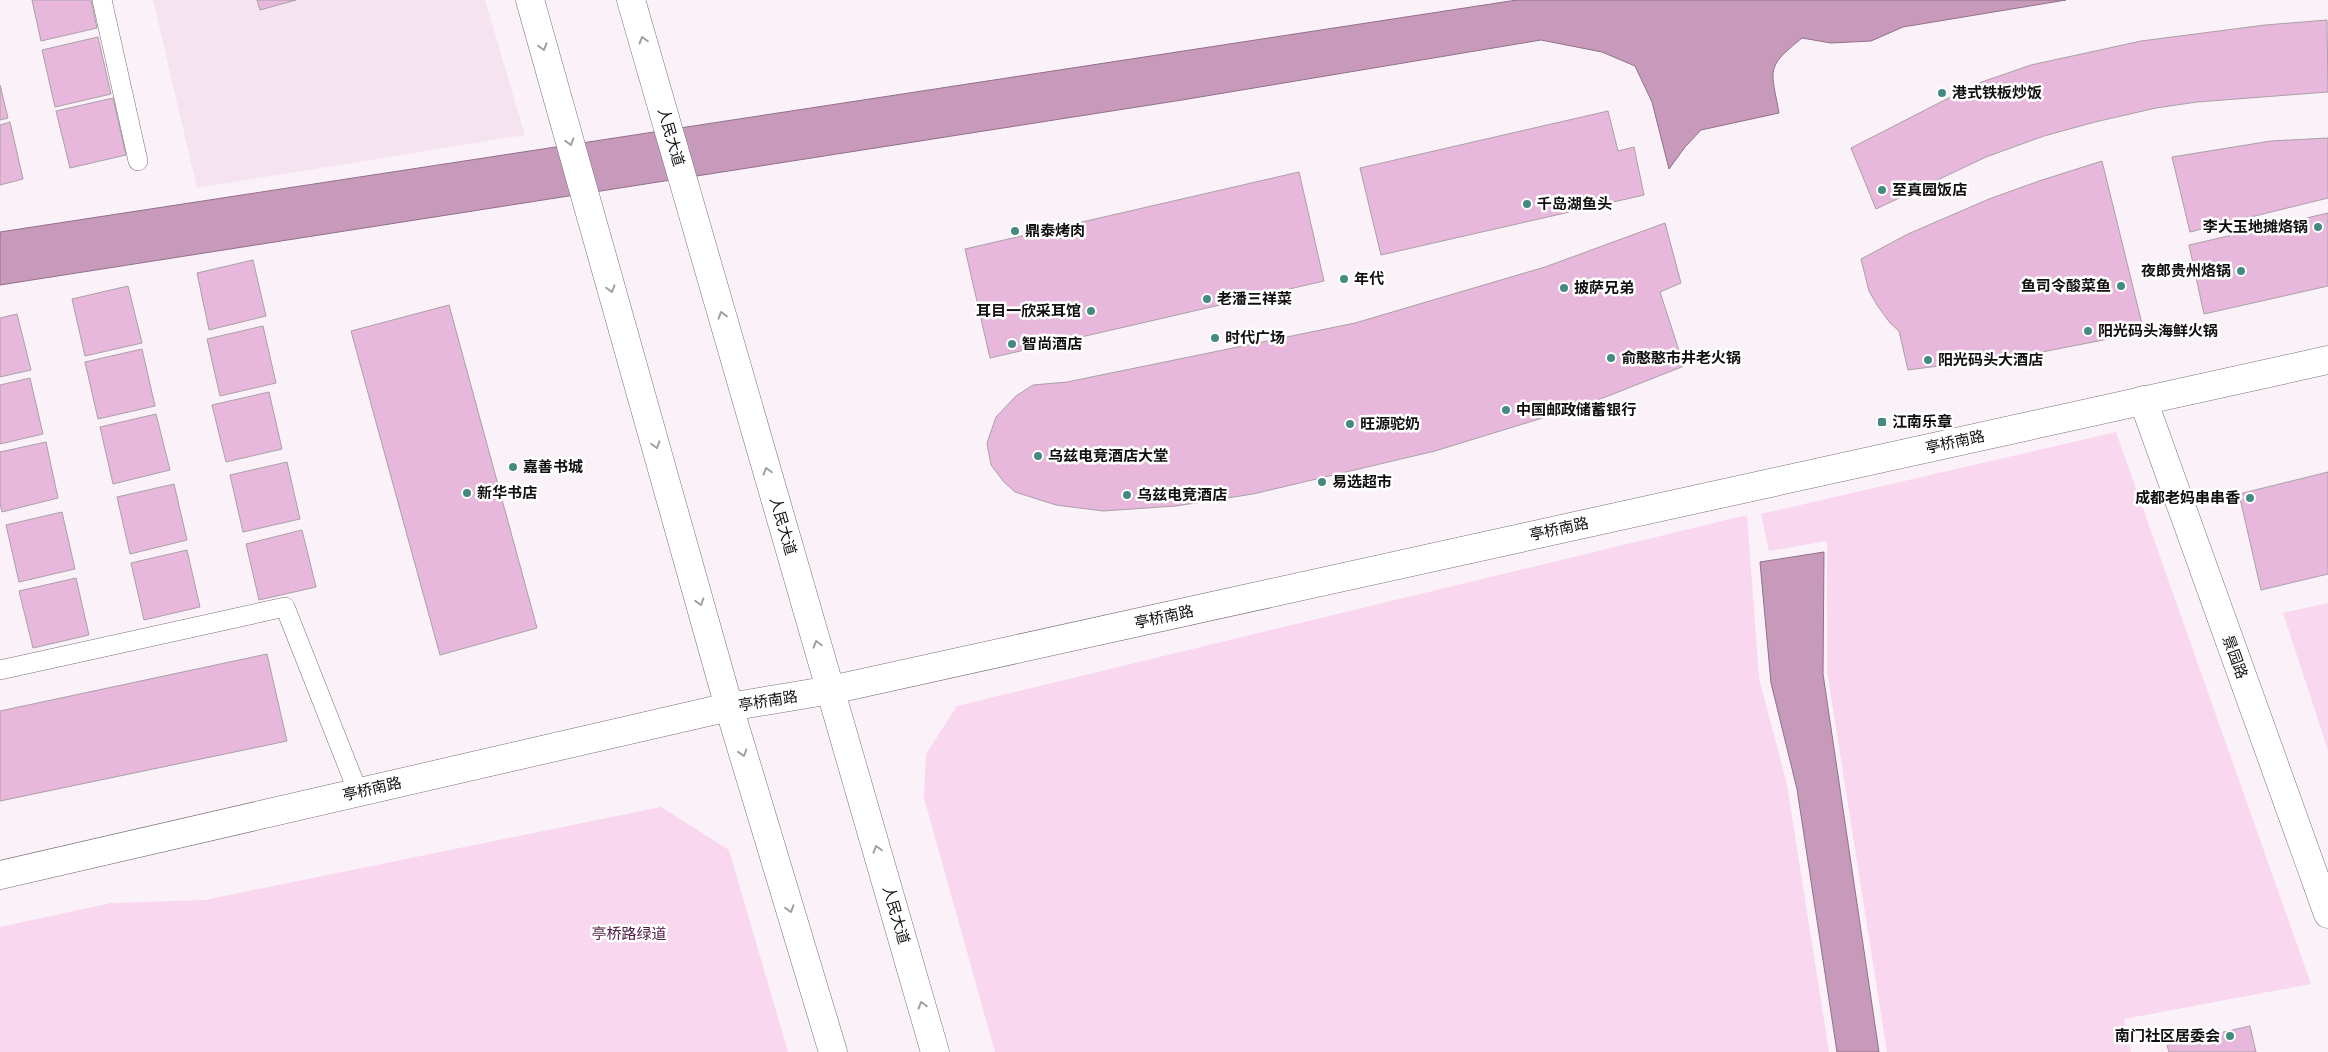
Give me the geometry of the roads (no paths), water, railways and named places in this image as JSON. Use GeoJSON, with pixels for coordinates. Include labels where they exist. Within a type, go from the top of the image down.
{"type":"FeatureCollection","features":[{"type":"Feature","properties":{"kind":"street"},"geometry":{"type":"LineString","coordinates":[[530,0],[729,707],[833,1052]]}},
{"type":"Feature","properties":{"kind":"street","name":"人民大道"},"geometry":{"type":"LineString","coordinates":[[631,0],[936,1052]]}},
{"type":"Feature","properties":{"kind":"street","name":"亭桥南路"},"geometry":{"type":"LineString","coordinates":[[0,875],[729,707],[831,690],[2328,360]]}},
{"type":"Feature","properties":{"kind":"street","name":"景园路"},"geometry":{"type":"LineString","coordinates":[[2143,400],[2328,914]]}},
{"type":"Feature","properties":{"kind":"lane"},"geometry":{"type":"LineString","coordinates":[[102,0],[138,161]]}},
{"type":"Feature","properties":{"kind":"lane"},"geometry":{"type":"LineString","coordinates":[[0,670],[286,607],[358,792]]}},
{"type":"Feature","properties":{"kind":"place","name":"港式铁板炒饭"},"geometry":{"type":"Point","coordinates":[1942,93]}},
{"type":"Feature","properties":{"kind":"place","name":"至真园饭店"},"geometry":{"type":"Point","coordinates":[1882,190]}},
{"type":"Feature","properties":{"kind":"place","name":"千岛湖鱼头"},"geometry":{"type":"Point","coordinates":[1527,204]}},
{"type":"Feature","properties":{"kind":"place","name":"李大玉地摊烙锅"},"geometry":{"type":"Point","coordinates":[2318,227]}},
{"type":"Feature","properties":{"kind":"place","name":"鼎泰烤肉"},"geometry":{"type":"Point","coordinates":[1015,231]}},
{"type":"Feature","properties":{"kind":"place","name":"夜郎贵州烙锅"},"geometry":{"type":"Point","coordinates":[2241,271]}},
{"type":"Feature","properties":{"kind":"place","name":"年代"},"geometry":{"type":"Point","coordinates":[1344,279]}},
{"type":"Feature","properties":{"kind":"place","name":"鱼司令酸菜鱼"},"geometry":{"type":"Point","coordinates":[2121,286]}},
{"type":"Feature","properties":{"kind":"place","name":"披萨兄弟"},"geometry":{"type":"Point","coordinates":[1564,288]}},
{"type":"Feature","properties":{"kind":"place","name":"老潘三祥菜"},"geometry":{"type":"Point","coordinates":[1207,299]}},
{"type":"Feature","properties":{"kind":"place","name":"耳目一欣采耳馆"},"geometry":{"type":"Point","coordinates":[1091,311]}},
{"type":"Feature","properties":{"kind":"place","name":"阳光码头海鲜火锅"},"geometry":{"type":"Point","coordinates":[2088,331]}},
{"type":"Feature","properties":{"kind":"place","name":"时代广场"},"geometry":{"type":"Point","coordinates":[1215,338]}},
{"type":"Feature","properties":{"kind":"place","name":"智尚酒店"},"geometry":{"type":"Point","coordinates":[1012,344]}},
{"type":"Feature","properties":{"kind":"place","name":"俞憨憨市井老火锅"},"geometry":{"type":"Point","coordinates":[1611,358]}},
{"type":"Feature","properties":{"kind":"place","name":"阳光码头大酒店"},"geometry":{"type":"Point","coordinates":[1928,360]}},
{"type":"Feature","properties":{"kind":"place","name":"中国邮政储蓄银行"},"geometry":{"type":"Point","coordinates":[1506,410]}},
{"type":"Feature","properties":{"kind":"place","name":"江南乐章"},"geometry":{"type":"Point","coordinates":[1882,422]}},
{"type":"Feature","properties":{"kind":"place","name":"旺源驼奶"},"geometry":{"type":"Point","coordinates":[1350,424]}},
{"type":"Feature","properties":{"kind":"place","name":"乌兹电竞酒店大堂"},"geometry":{"type":"Point","coordinates":[1038,456]}},
{"type":"Feature","properties":{"kind":"place","name":"嘉善书城"},"geometry":{"type":"Point","coordinates":[513,467]}},
{"type":"Feature","properties":{"kind":"place","name":"易选超市"},"geometry":{"type":"Point","coordinates":[1322,482]}},
{"type":"Feature","properties":{"kind":"place","name":"新华书店"},"geometry":{"type":"Point","coordinates":[467,493]}},
{"type":"Feature","properties":{"kind":"place","name":"乌兹电竞酒店"},"geometry":{"type":"Point","coordinates":[1127,495]}},
{"type":"Feature","properties":{"kind":"place","name":"成都老妈串串香"},"geometry":{"type":"Point","coordinates":[2250,498]}},
{"type":"Feature","properties":{"kind":"place","name":"南门社区居委会"},"geometry":{"type":"Point","coordinates":[2230,1036]}},
{"type":"Feature","properties":{"kind":"park label","name":"亭桥路绿道"},"geometry":{"type":"Point","coordinates":[629,934]}}]}
